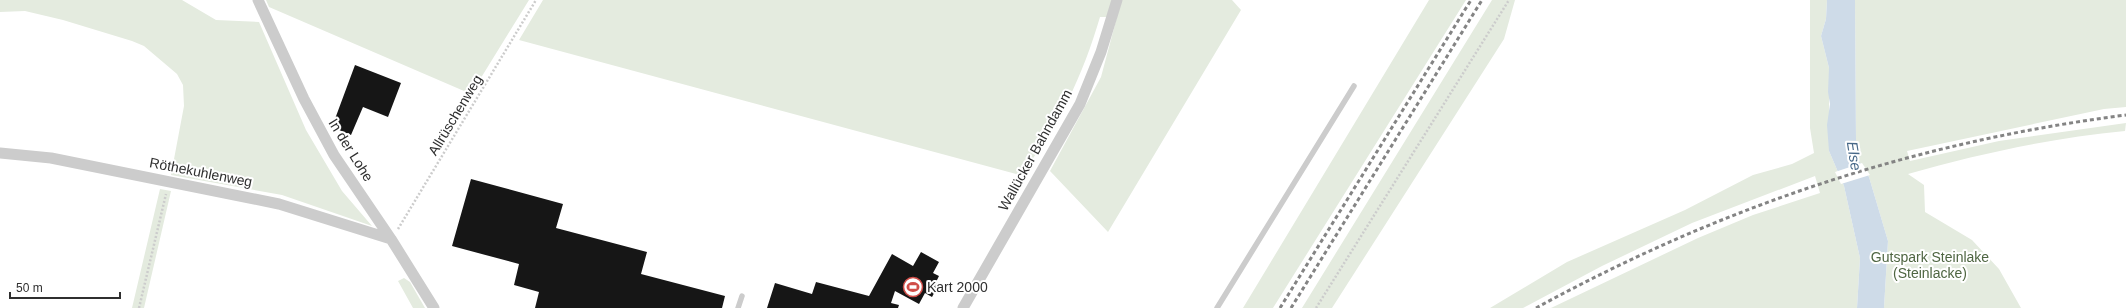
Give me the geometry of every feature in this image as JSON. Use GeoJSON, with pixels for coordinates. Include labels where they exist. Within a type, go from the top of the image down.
{"type":"FeatureCollection","features":[{"type":"Feature","properties":{"kind":"street","name":"In der Lohe"},"geometry":{"type":"LineString","coordinates":[[258,0],[304,99],[334,155],[391,240],[434,308]]}},
{"type":"Feature","properties":{"kind":"street","name":"Wallücker Bahndamm"},"geometry":{"type":"LineString","coordinates":[[963,308],[1080,104],[1101,52],[1117,0]]}},
{"type":"Feature","properties":{"kind":"street","name":"Röthekuhlenweg"},"geometry":{"type":"LineString","coordinates":[[0,153],[51,158],[279,204],[391,240]]}},
{"type":"Feature","properties":{"kind":"lane"},"geometry":{"type":"LineString","coordinates":[[1217,308],[1354,86]]}},
{"type":"Feature","properties":{"kind":"lane"},"geometry":{"type":"LineString","coordinates":[[738,308],[742,296]]}},
{"type":"Feature","properties":{"kind":"path","name":"Allrüschenweg"},"geometry":{"type":"LineString","coordinates":[[391,240],[536,0]]}},
{"type":"Feature","properties":{"kind":"path"},"geometry":{"type":"LineString","coordinates":[[1316,308],[1509,0]]}},
{"type":"Feature","properties":{"kind":"path"},"geometry":{"type":"LineString","coordinates":[[139,308],[169,181]]}},
{"type":"Feature","properties":{"kind":"green space"},"geometry":{"type":"Polygon","coordinates":[[[0,0],[182,0],[216,20],[259,22],[306,130],[342,191],[372,226],[282,195],[171,175],[184,106],[183,85],[177,74],[144,46],[63,20],[25,11],[0,12],[0,0]]]}},
{"type":"Feature","properties":{"kind":"green space"},"geometry":{"type":"Polygon","coordinates":[[[266,0],[529,0],[471,94],[269,7],[266,0]]]}},
{"type":"Feature","properties":{"kind":"green space"},"geometry":{"type":"Polygon","coordinates":[[[543,0],[1232,0],[1241,10],[1108,232],[1050,171],[1101,77],[1117,17],[1100,17],[1086,60],[1058,120],[1034,157],[1020,175],[519,40],[543,0]]]}},
{"type":"Feature","properties":{"kind":"green space"},"geometry":{"type":"Polygon","coordinates":[[[1429,0],[1466,0],[1273,308],[1243,308],[1429,0]]]}},
{"type":"Feature","properties":{"kind":"green space"},"geometry":{"type":"Polygon","coordinates":[[[1492,0],[1515,0],[1504,39],[1332,308],[1302,308],[1492,0]]]}},
{"type":"Feature","properties":{"kind":"green space"},"geometry":{"type":"Polygon","coordinates":[[[1810,0],[1827,0],[1826,19],[1821,36],[1829,68],[1829,151],[1844,186],[1860,258],[1857,308],[1551,308],[1698,238],[1753,215],[1820,193],[1815,176],[1692,223],[1602,266],[1523,308],[1490,308],[1567,262],[1685,210],[1753,175],[1792,164],[1814,153],[1810,128],[1810,0]]]}},
{"type":"Feature","properties":{"kind":"green space","name":"Gutspark Steinlake (Steinlacke)"},"geometry":{"type":"Polygon","coordinates":[[[1855,0],[2126,0],[2126,107],[2104,109],[1907,151],[1910,161],[1999,141],[2126,123],[2125,131],[2043,142],[1961,160],[1908,174],[1924,185],[1925,212],[1972,240],[1999,269],[2021,308],[1884,308],[1888,241],[1869,177],[1859,161],[1856,141],[1855,0]]]}},
{"type":"Feature","properties":{"kind":"green space"},"geometry":{"type":"Polygon","coordinates":[[[160,189],[171,191],[144,308],[132,308],[160,189]]]}},
{"type":"Feature","properties":{"kind":"green space"},"geometry":{"type":"Polygon","coordinates":[[[404,278],[410,282],[425,308],[413,308],[398,281],[404,278]]]}},
{"type":"Feature","properties":{"kind":"water","name":"Else"},"geometry":{"type":"Polygon","coordinates":[[[1827,0],[1855,0],[1856,141],[1859,161],[1869,177],[1888,241],[1884,308],[1857,308],[1860,258],[1844,186],[1829,151],[1827,125],[1830,104],[1828,92],[1829,68],[1821,36],[1826,19],[1827,0]]]}},
{"type":"Feature","properties":{"kind":"pier"},"geometry":{"type":"Polygon","coordinates":[[[1862,163],[1870,175],[1841,184],[1835,172],[1862,163]]]}},
{"type":"Feature","properties":{"kind":"building"},"geometry":{"type":"Polygon","coordinates":[[[355,65],[401,83],[388,117],[363,107],[351,135],[332,127],[355,65]]]}},
{"type":"Feature","properties":{"kind":"building"},"geometry":{"type":"Polygon","coordinates":[[[471,179],[563,204],[556,228],[647,252],[641,274],[725,296],[722,308],[535,308],[539,292],[514,285],[519,264],[452,246],[471,179]]]}},
{"type":"Feature","properties":{"kind":"building"},"geometry":{"type":"Polygon","coordinates":[[[921,252],[939,262],[933,273],[939,276],[936,282],[939,284],[932,297],[925,293],[919,304],[895,291],[891,303],[899,305],[898,308],[767,308],[775,283],[812,294],[816,282],[869,296],[892,254],[913,266],[921,252]]]}},
{"type":"Feature","properties":{"kind":"railway"},"geometry":{"type":"LineString","coordinates":[[1280,308],[1471,0]]}},
{"type":"Feature","properties":{"kind":"railway"},"geometry":{"type":"LineString","coordinates":[[1291,308],[1482,0]]}},
{"type":"Feature","properties":{"kind":"railway"},"geometry":{"type":"LineString","coordinates":[[1536,308],[1606,272],[1677,239],[1749,209],[1822,183],[1896,161],[1971,142],[2048,127],[2126,115]]}},
{"type":"Feature","properties":{"kind":"place","name":"Kart 2000"},"geometry":{"type":"Point","coordinates":[913,287]}}]}
